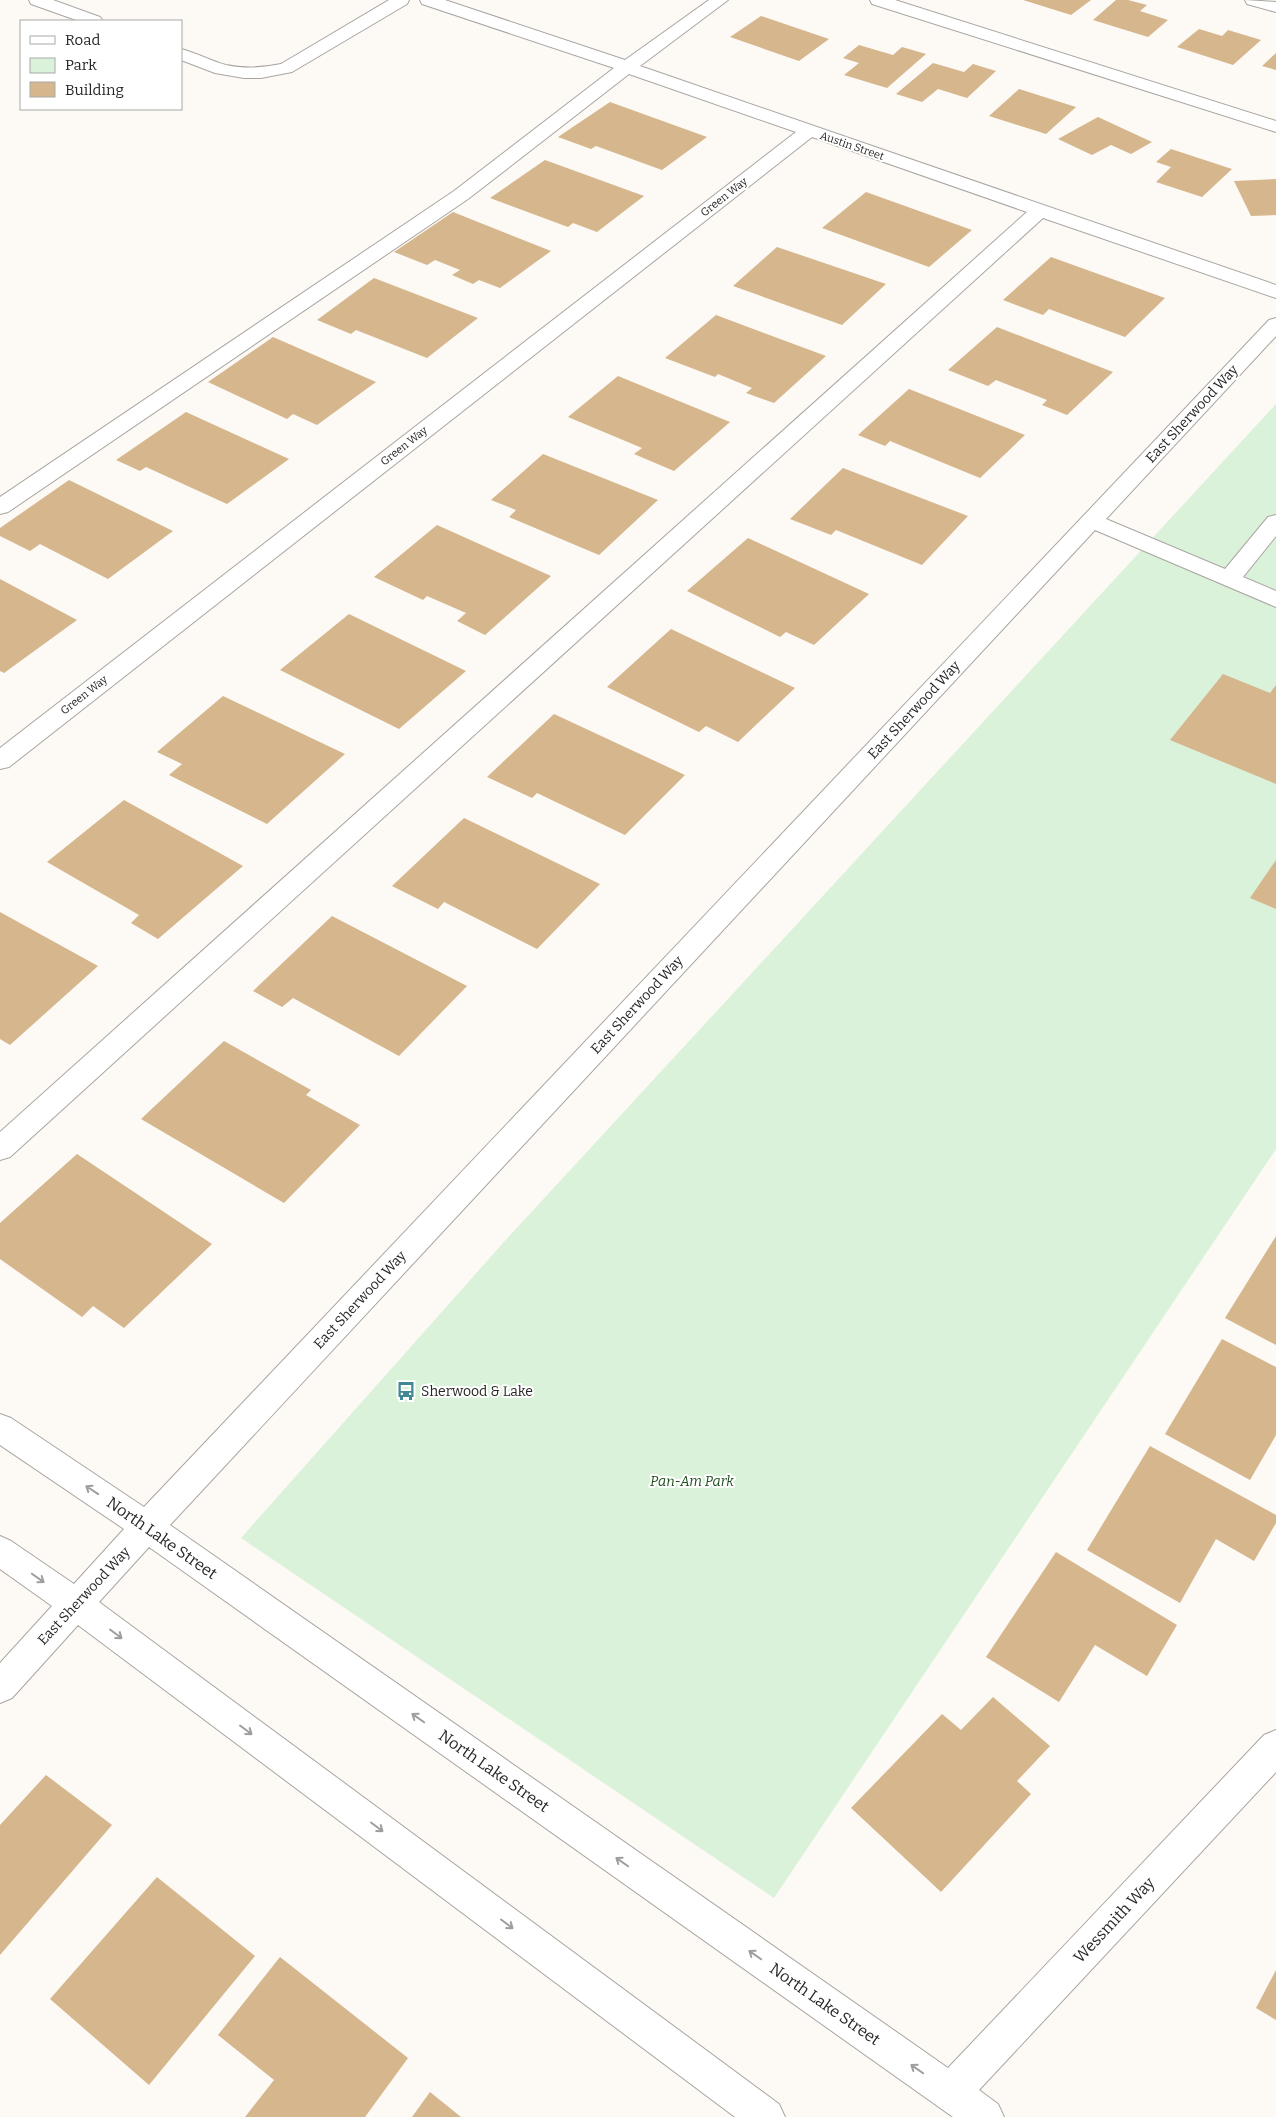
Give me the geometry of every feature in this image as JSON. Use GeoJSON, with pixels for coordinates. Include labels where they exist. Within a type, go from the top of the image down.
{"type":"FeatureCollection","features":[{"type":"Feature","properties":{"kind":"street"},"geometry":{"type":"LineString","coordinates":[[37,0],[91,20]]}},
{"type":"Feature","properties":{"kind":"street"},"geometry":{"type":"LineString","coordinates":[[182,54],[221,69],[244,73],[261,73],[286,68],[401,0]]}},
{"type":"Feature","properties":{"kind":"street","name":"Austin Street"},"geometry":{"type":"LineString","coordinates":[[428,0],[1276,292]]}},
{"type":"Feature","properties":{"kind":"street"},"geometry":{"type":"LineString","coordinates":[[0,507],[461,195],[627,67],[720,0]]}},
{"type":"Feature","properties":{"kind":"street"},"geometry":{"type":"LineString","coordinates":[[878,0],[1276,127]]}},
{"type":"Feature","properties":{"kind":"street"},"geometry":{"type":"LineString","coordinates":[[1253,0],[1276,7]]}},
{"type":"Feature","properties":{"kind":"street","name":"Green Way"},"geometry":{"type":"LineString","coordinates":[[0,761],[808,131]]}},
{"type":"Feature","properties":{"kind":"street"},"geometry":{"type":"LineString","coordinates":[[0,1149],[1040,211]]}},
{"type":"Feature","properties":{"kind":"street","name":"East Sherwood Way"},"geometry":{"type":"LineString","coordinates":[[0,1687],[147,1527],[1276,324]]}},
{"type":"Feature","properties":{"kind":"street"},"geometry":{"type":"LineString","coordinates":[[1092,521],[1276,600]]}},
{"type":"Feature","properties":{"kind":"street"},"geometry":{"type":"LineString","coordinates":[[1228,580],[1276,522]]}},
{"type":"Feature","properties":{"kind":"street","name":"North Lake Street"},"geometry":{"type":"LineString","coordinates":[[0,1428],[147,1527],[985,2117]]}},
{"type":"Feature","properties":{"kind":"street"},"geometry":{"type":"LineString","coordinates":[[0,1551],[76,1604],[766,2117]]}},
{"type":"Feature","properties":{"kind":"street","name":"Wessmith Way"},"geometry":{"type":"LineString","coordinates":[[951,2093],[1276,1748]]}},
{"type":"Feature","properties":{"kind":"green space","name":"Pan-Am Park"},"geometry":{"type":"Polygon","coordinates":[[[1276,404],[1276,1149],[774,1898],[241,1538],[503,1243],[1276,404]]]}},
{"type":"Feature","properties":{"kind":"building"},"geometry":{"type":"Polygon","coordinates":[[[1023,0],[1091,0],[1071,15],[1023,0]]]}},
{"type":"Feature","properties":{"kind":"building"},"geometry":{"type":"Polygon","coordinates":[[[1116,0],[1128,0],[1147,5],[1140,11],[1168,20],[1148,37],[1093,20],[1116,0]]]}},
{"type":"Feature","properties":{"kind":"building"},"geometry":{"type":"Polygon","coordinates":[[[761,16],[829,39],[799,61],[730,37],[761,16]]]}},
{"type":"Feature","properties":{"kind":"building"},"geometry":{"type":"Polygon","coordinates":[[[1199,29],[1222,36],[1228,30],[1261,40],[1233,65],[1177,47],[1199,29]]]}},
{"type":"Feature","properties":{"kind":"building"},"geometry":{"type":"Polygon","coordinates":[[[859,45],[893,55],[902,47],[926,54],[887,88],[844,75],[859,63],[843,58],[859,45]]]}},
{"type":"Feature","properties":{"kind":"building"},"geometry":{"type":"Polygon","coordinates":[[[1276,53],[1276,70],[1262,66],[1276,53]]]}},
{"type":"Feature","properties":{"kind":"building"},"geometry":{"type":"Polygon","coordinates":[[[933,63],[964,72],[973,64],[996,71],[967,98],[938,89],[922,102],[896,94],[933,63]]]}},
{"type":"Feature","properties":{"kind":"building"},"geometry":{"type":"Polygon","coordinates":[[[1019,89],[1076,107],[1046,134],[989,116],[1019,89]]]}},
{"type":"Feature","properties":{"kind":"building"},"geometry":{"type":"Polygon","coordinates":[[[610,102],[707,137],[662,170],[596,146],[591,149],[558,137],[610,102]]]}},
{"type":"Feature","properties":{"kind":"building"},"geometry":{"type":"Polygon","coordinates":[[[1098,117],[1152,142],[1131,154],[1111,145],[1092,155],[1058,139],[1098,117]]]}},
{"type":"Feature","properties":{"kind":"building"},"geometry":{"type":"Polygon","coordinates":[[[1171,149],[1232,169],[1202,197],[1156,182],[1171,167],[1156,162],[1171,149]]]}},
{"type":"Feature","properties":{"kind":"building"},"geometry":{"type":"Polygon","coordinates":[[[545,160],[644,196],[597,232],[573,223],[568,227],[490,198],[545,160]]]}},
{"type":"Feature","properties":{"kind":"building"},"geometry":{"type":"Polygon","coordinates":[[[1276,179],[1276,215],[1251,216],[1234,181],[1276,179]]]}},
{"type":"Feature","properties":{"kind":"building"},"geometry":{"type":"Polygon","coordinates":[[[866,192],[972,230],[929,267],[822,228],[866,192]]]}},
{"type":"Feature","properties":{"kind":"building"},"geometry":{"type":"Polygon","coordinates":[[[453,212],[551,251],[500,288],[479,280],[473,284],[452,275],[460,270],[435,260],[427,265],[394,252],[453,212]]]}},
{"type":"Feature","properties":{"kind":"building"},"geometry":{"type":"Polygon","coordinates":[[[777,247],[886,284],[842,325],[733,286],[777,247]]]}},
{"type":"Feature","properties":{"kind":"building"},"geometry":{"type":"Polygon","coordinates":[[[1051,257],[1165,298],[1125,337],[1049,309],[1043,315],[1003,300],[1051,257]]]}},
{"type":"Feature","properties":{"kind":"building"},"geometry":{"type":"Polygon","coordinates":[[[374,278],[478,318],[427,358],[356,330],[351,334],[317,320],[374,278]]]}},
{"type":"Feature","properties":{"kind":"building"},"geometry":{"type":"Polygon","coordinates":[[[716,315],[826,356],[774,403],[746,393],[752,388],[718,374],[715,377],[665,358],[716,315]]]}},
{"type":"Feature","properties":{"kind":"building"},"geometry":{"type":"Polygon","coordinates":[[[997,327],[1113,372],[1067,415],[1042,405],[1047,400],[996,380],[988,386],[948,370],[997,327]]]}},
{"type":"Feature","properties":{"kind":"building"},"geometry":{"type":"Polygon","coordinates":[[[273,337],[376,382],[317,425],[293,414],[287,419],[208,382],[273,337]]]}},
{"type":"Feature","properties":{"kind":"building"},"geometry":{"type":"Polygon","coordinates":[[[618,376],[730,422],[674,471],[634,454],[642,448],[568,417],[618,376]]]}},
{"type":"Feature","properties":{"kind":"building"},"geometry":{"type":"Polygon","coordinates":[[[909,389],[1025,435],[980,478],[890,441],[885,446],[858,435],[909,389]]]}},
{"type":"Feature","properties":{"kind":"building"},"geometry":{"type":"Polygon","coordinates":[[[186,412],[289,459],[227,504],[146,467],[140,471],[116,460],[186,412]]]}},
{"type":"Feature","properties":{"kind":"building"},"geometry":{"type":"Polygon","coordinates":[[[543,454],[658,500],[599,555],[509,517],[516,510],[491,500],[543,454]]]}},
{"type":"Feature","properties":{"kind":"building"},"geometry":{"type":"Polygon","coordinates":[[[843,468],[968,516],[922,565],[836,530],[831,535],[790,519],[843,468]]]}},
{"type":"Feature","properties":{"kind":"building"},"geometry":{"type":"Polygon","coordinates":[[[69,480],[173,531],[108,579],[40,544],[30,551],[0,536],[0,528],[69,480]]]}},
{"type":"Feature","properties":{"kind":"building"},"geometry":{"type":"Polygon","coordinates":[[[437,525],[551,576],[485,635],[457,621],[466,613],[427,596],[423,600],[374,577],[437,525]]]}},
{"type":"Feature","properties":{"kind":"building"},"geometry":{"type":"Polygon","coordinates":[[[748,538],[869,594],[814,645],[786,632],[780,637],[687,591],[748,538]]]}},
{"type":"Feature","properties":{"kind":"building"},"geometry":{"type":"Polygon","coordinates":[[[0,579],[77,620],[4,673],[0,671],[0,579]]]}},
{"type":"Feature","properties":{"kind":"building"},"geometry":{"type":"Polygon","coordinates":[[[349,614],[466,671],[399,729],[280,670],[349,614]]]}},
{"type":"Feature","properties":{"kind":"building"},"geometry":{"type":"Polygon","coordinates":[[[671,629],[795,688],[738,742],[706,726],[699,732],[607,687],[671,629]]]}},
{"type":"Feature","properties":{"kind":"building"},"geometry":{"type":"Polygon","coordinates":[[[1223,674],[1270,693],[1276,685],[1276,784],[1170,740],[1223,674]]]}},
{"type":"Feature","properties":{"kind":"building"},"geometry":{"type":"Polygon","coordinates":[[[223,696],[345,754],[267,824],[169,775],[182,764],[157,752],[223,696]]]}},
{"type":"Feature","properties":{"kind":"building"},"geometry":{"type":"Polygon","coordinates":[[[554,714],[685,775],[625,835],[537,793],[532,798],[487,777],[554,714]]]}},
{"type":"Feature","properties":{"kind":"building"},"geometry":{"type":"Polygon","coordinates":[[[124,800],[243,866],[158,939],[131,923],[139,915],[47,862],[124,800]]]}},
{"type":"Feature","properties":{"kind":"building"},"geometry":{"type":"Polygon","coordinates":[[[464,818],[600,884],[537,949],[444,902],[438,909],[392,886],[464,818]]]}},
{"type":"Feature","properties":{"kind":"building"},"geometry":{"type":"Polygon","coordinates":[[[1276,860],[1276,909],[1250,898],[1276,860]]]}},
{"type":"Feature","properties":{"kind":"building"},"geometry":{"type":"Polygon","coordinates":[[[0,912],[98,966],[10,1045],[0,1039],[0,912]]]}},
{"type":"Feature","properties":{"kind":"building"},"geometry":{"type":"Polygon","coordinates":[[[332,916],[467,986],[399,1056],[293,998],[282,1007],[253,991],[332,916]]]}},
{"type":"Feature","properties":{"kind":"building"},"geometry":{"type":"Polygon","coordinates":[[[224,1041],[311,1090],[306,1095],[360,1125],[284,1203],[141,1119],[224,1041]]]}},
{"type":"Feature","properties":{"kind":"building"},"geometry":{"type":"Polygon","coordinates":[[[77,1154],[212,1244],[124,1328],[93,1306],[82,1317],[0,1259],[0,1223],[77,1154]]]}},
{"type":"Feature","properties":{"kind":"building"},"geometry":{"type":"Polygon","coordinates":[[[1276,1236],[1276,1345],[1225,1318],[1276,1236]]]}},
{"type":"Feature","properties":{"kind":"building"},"geometry":{"type":"Polygon","coordinates":[[[1222,1339],[1276,1367],[1276,1435],[1250,1480],[1165,1434],[1222,1339]]]}},
{"type":"Feature","properties":{"kind":"building"},"geometry":{"type":"Polygon","coordinates":[[[1150,1446],[1276,1515],[1276,1523],[1254,1561],[1216,1539],[1180,1603],[1087,1550],[1150,1446]]]}},
{"type":"Feature","properties":{"kind":"building"},"geometry":{"type":"Polygon","coordinates":[[[1056,1552],[1177,1625],[1147,1676],[1095,1645],[1059,1702],[986,1657],[1056,1552]]]}},
{"type":"Feature","properties":{"kind":"building"},"geometry":{"type":"Polygon","coordinates":[[[993,1697],[1050,1746],[1017,1781],[1031,1794],[941,1892],[851,1808],[942,1714],[961,1730],[993,1697]]]}},
{"type":"Feature","properties":{"kind":"building"},"geometry":{"type":"Polygon","coordinates":[[[46,1775],[112,1825],[0,1955],[0,1825],[46,1775]]]}},
{"type":"Feature","properties":{"kind":"building"},"geometry":{"type":"Polygon","coordinates":[[[157,1877],[255,1956],[149,2085],[50,1999],[157,1877]]]}},
{"type":"Feature","properties":{"kind":"building"},"geometry":{"type":"Polygon","coordinates":[[[280,1957],[408,2058],[365,2117],[245,2117],[274,2080],[218,2035],[280,1957]]]}},
{"type":"Feature","properties":{"kind":"building"},"geometry":{"type":"Polygon","coordinates":[[[1276,1970],[1276,2020],[1256,2008],[1276,1970]]]}},
{"type":"Feature","properties":{"kind":"building"},"geometry":{"type":"Polygon","coordinates":[[[430,2092],[461,2117],[412,2117],[430,2092]]]}},
{"type":"Feature","properties":{"kind":"place","name":"Sherwood & Lake"},"geometry":{"type":"Point","coordinates":[406,1391]}}]}
